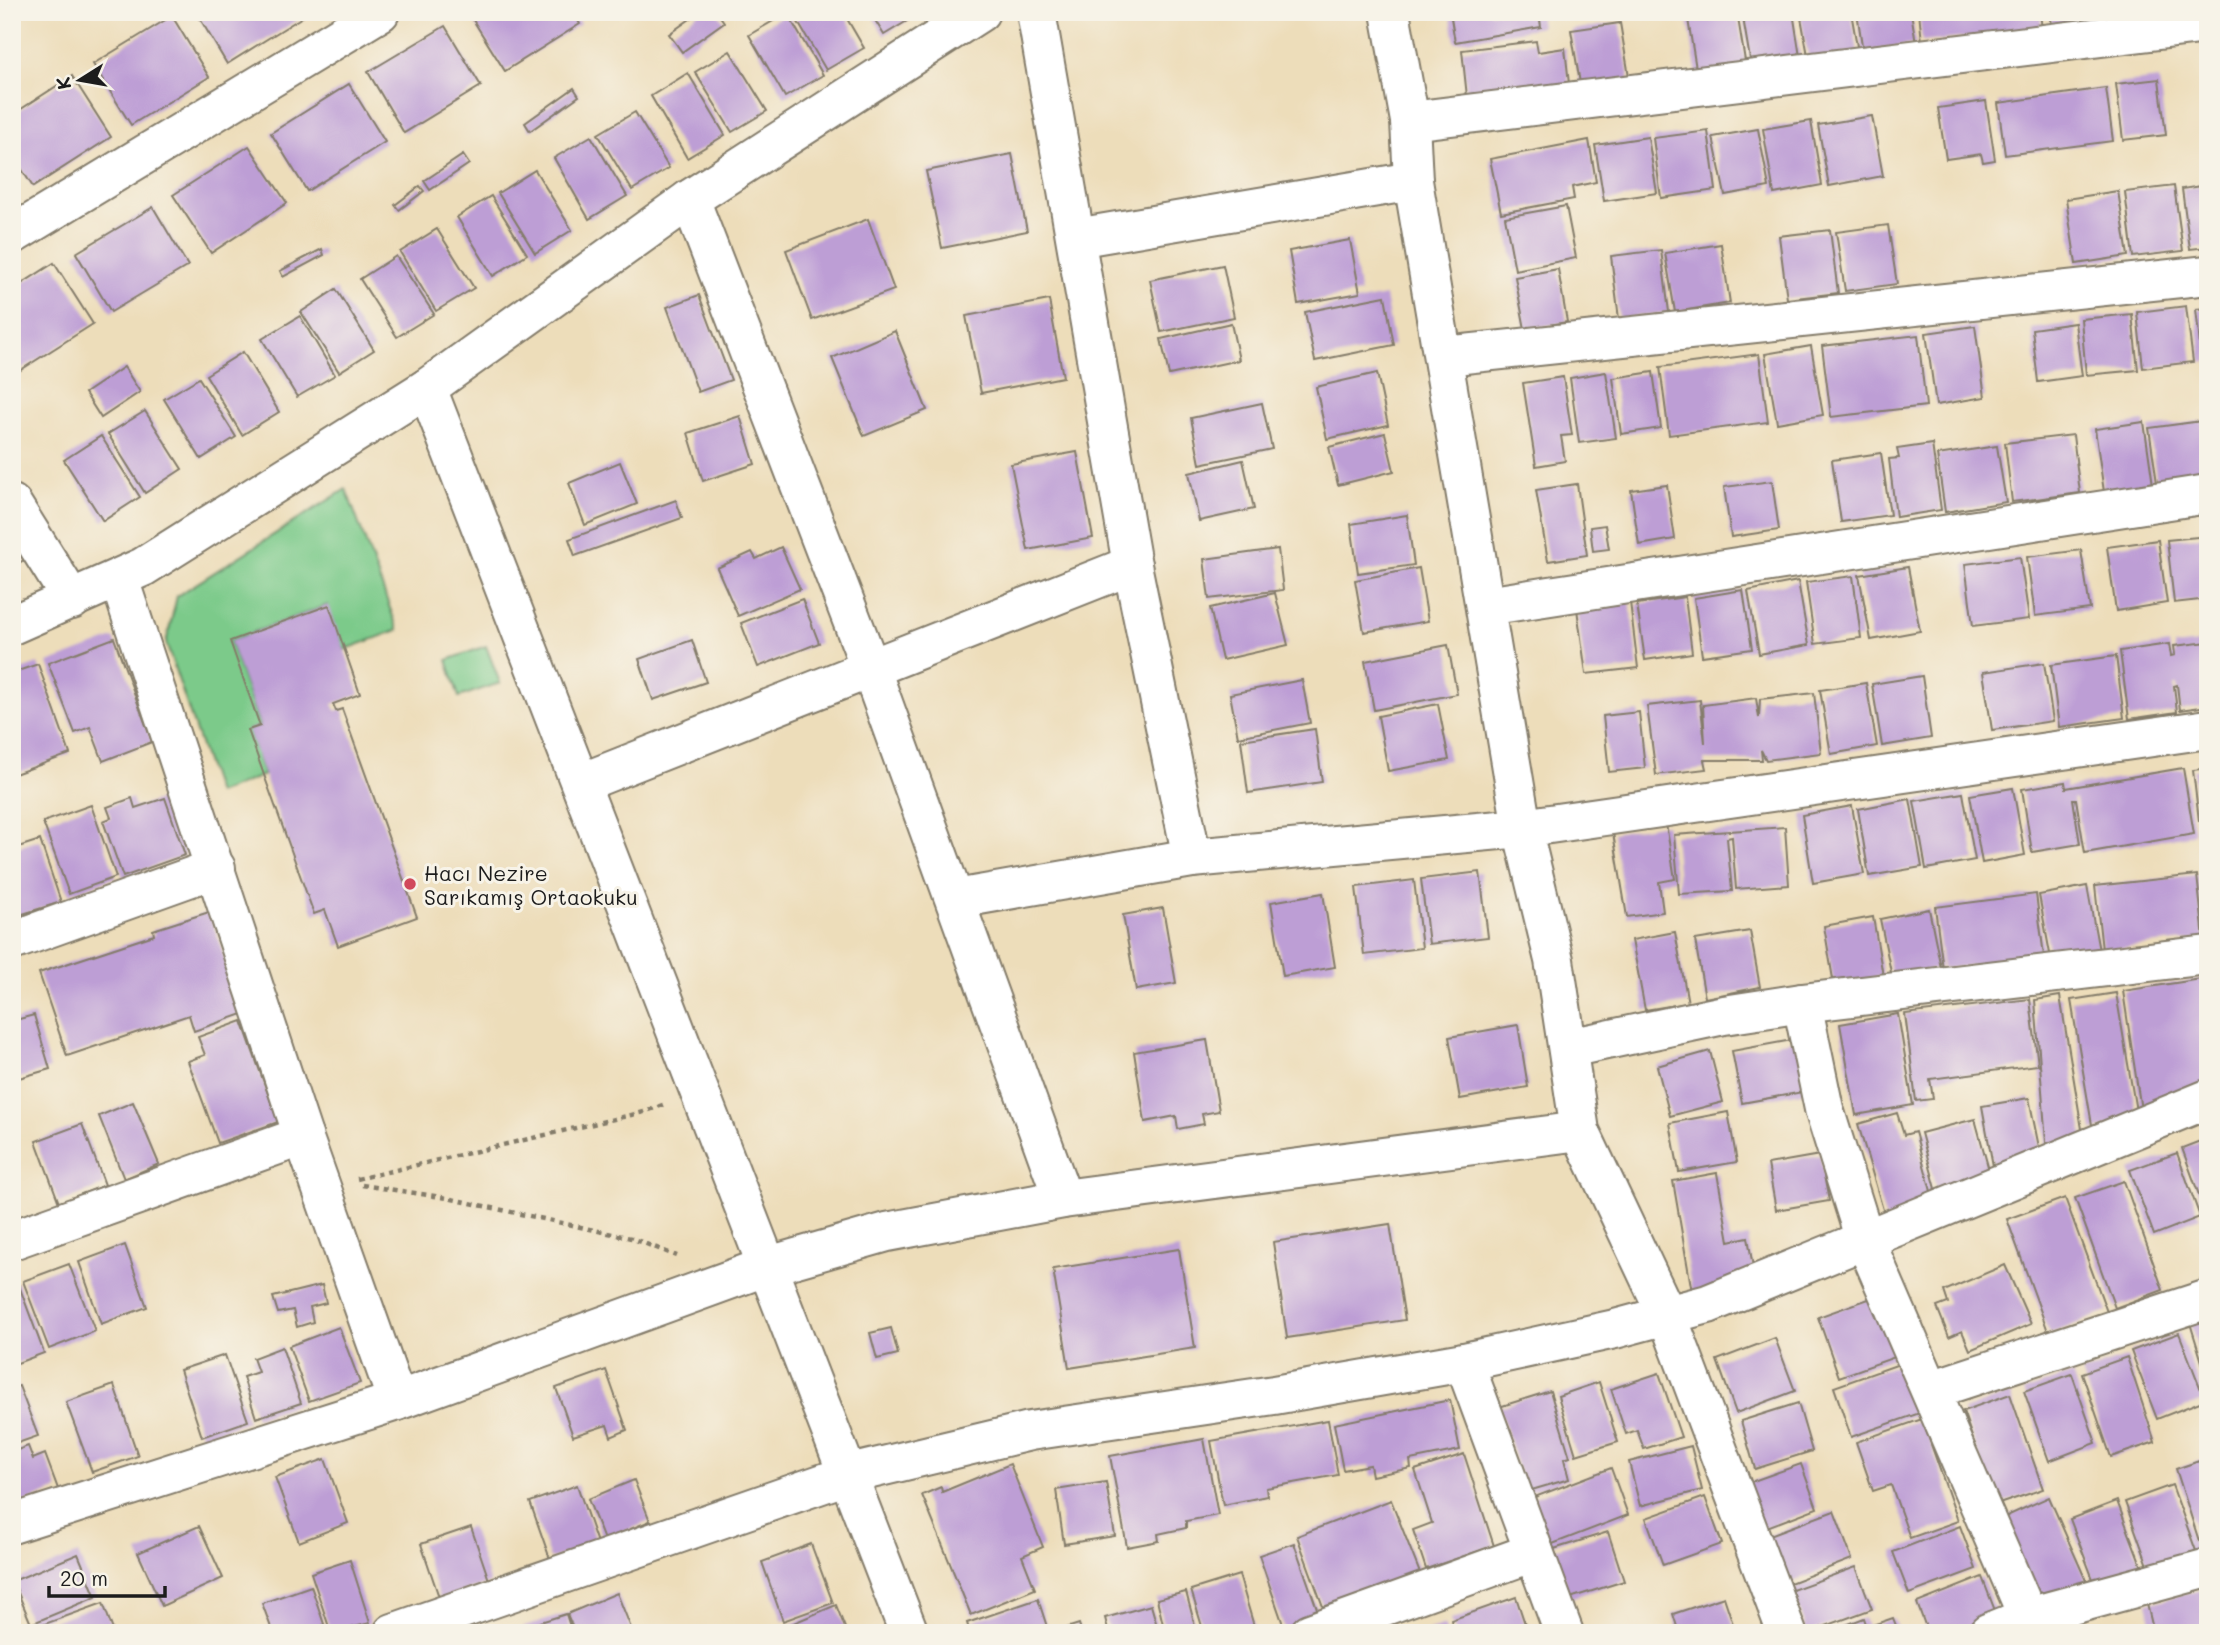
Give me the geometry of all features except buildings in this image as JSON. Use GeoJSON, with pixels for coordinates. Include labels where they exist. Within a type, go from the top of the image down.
{"type":"FeatureCollection","features":[{"type":"Feature","properties":{"kind":"street"},"geometry":{"type":"LineString","coordinates":[[12,235],[380,12]]}},
{"type":"Feature","properties":{"kind":"street"},"geometry":{"type":"LineString","coordinates":[[12,625],[143,567],[427,388],[690,199],[980,12]]}},
{"type":"Feature","properties":{"kind":"street"},"geometry":{"type":"LineString","coordinates":[[1035,12],[1132,565],[1192,858]]}},
{"type":"Feature","properties":{"kind":"street"},"geometry":{"type":"LineString","coordinates":[[1390,12],[1410,121],[1413,181],[1445,356],[1522,828],[1554,960],[1580,1131],[1667,1315],[1787,1633]]}},
{"type":"Feature","properties":{"kind":"street"},"geometry":{"type":"LineString","coordinates":[[1410,121],[2208,24]]}},
{"type":"Feature","properties":{"kind":"street"},"geometry":{"type":"LineString","coordinates":[[1076,238],[1413,181]]}},
{"type":"Feature","properties":{"kind":"street"},"geometry":{"type":"LineString","coordinates":[[690,199],[870,667],[1063,1199]]}},
{"type":"Feature","properties":{"kind":"street"},"geometry":{"type":"LineString","coordinates":[[1445,356],[2208,275]]}},
{"type":"Feature","properties":{"kind":"street"},"geometry":{"type":"LineString","coordinates":[[427,388],[765,1267],[850,1474],[909,1633]]}},
{"type":"Feature","properties":{"kind":"street"},"geometry":{"type":"LineString","coordinates":[[1486,606],[2208,494]]}},
{"type":"Feature","properties":{"kind":"street"},"geometry":{"type":"LineString","coordinates":[[12,504],[72,600]]}},
{"type":"Feature","properties":{"kind":"street"},"geometry":{"type":"LineString","coordinates":[[581,783],[1132,565]]}},
{"type":"Feature","properties":{"kind":"street"},"geometry":{"type":"LineString","coordinates":[[119,579],[303,1136],[330,1179],[397,1401]]}},
{"type":"Feature","properties":{"kind":"street"},"geometry":{"type":"LineString","coordinates":[[956,899],[1192,858],[1522,828],[2208,729]]}},
{"type":"Feature","properties":{"kind":"street"},"geometry":{"type":"LineString","coordinates":[[12,941],[216,868]]}},
{"type":"Feature","properties":{"kind":"street"},"geometry":{"type":"LineString","coordinates":[[1569,1048],[1724,1015],[1802,1003],[2208,955]]}},
{"type":"Feature","properties":{"kind":"street"},"geometry":{"type":"LineString","coordinates":[[1802,1003],[1824,1109],[1865,1240],[2028,1617]]}},
{"type":"Feature","properties":{"kind":"street"},"geometry":{"type":"LineString","coordinates":[[393,1633],[850,1474],[1030,1431],[1274,1395],[1464,1362],[1708,1304],[2208,1099]]}},
{"type":"Feature","properties":{"kind":"street"},"geometry":{"type":"LineString","coordinates":[[12,1524],[397,1401],[765,1267],[887,1232],[1063,1199],[1580,1131]]}},
{"type":"Feature","properties":{"kind":"street"},"geometry":{"type":"LineString","coordinates":[[12,1240],[303,1136]]}},
{"type":"Feature","properties":{"kind":"street"},"geometry":{"type":"LineString","coordinates":[[1931,1390],[2208,1299]]}},
{"type":"Feature","properties":{"kind":"street"},"geometry":{"type":"LineString","coordinates":[[1464,1362],[1564,1633]]}},
{"type":"Feature","properties":{"kind":"street"},"geometry":{"type":"LineString","coordinates":[[1311,1633],[1534,1552]]}},
{"type":"Feature","properties":{"kind":"street"},"geometry":{"type":"LineString","coordinates":[[1988,1633],[2028,1617],[2208,1568]]}},
{"type":"Feature","properties":{"kind":"path"},"geometry":{"type":"LineString","coordinates":[[330,1179],[644,1112],[699,1092]]}},
{"type":"Feature","properties":{"kind":"path"},"geometry":{"type":"LineString","coordinates":[[330,1179],[447,1198],[631,1238],[693,1262],[724,1282]]}},
{"type":"Feature","properties":{"kind":"green space"},"geometry":{"type":"Polygon","coordinates":[[[346,489],[398,630],[344,650],[328,605],[230,641],[260,726],[249,730],[264,775],[217,794],[166,643],[177,596],[346,489]]]}},
{"type":"Feature","properties":{"kind":"green space"},"geometry":{"type":"Polygon","coordinates":[[[486,646],[500,683],[459,697],[447,660],[486,646]]]}},
{"type":"Feature","properties":{"kind":"place","name":"Hacı Nezire Sarıkamış Ortaokuku"},"geometry":{"type":"Point","coordinates":[410,884]}}]}
